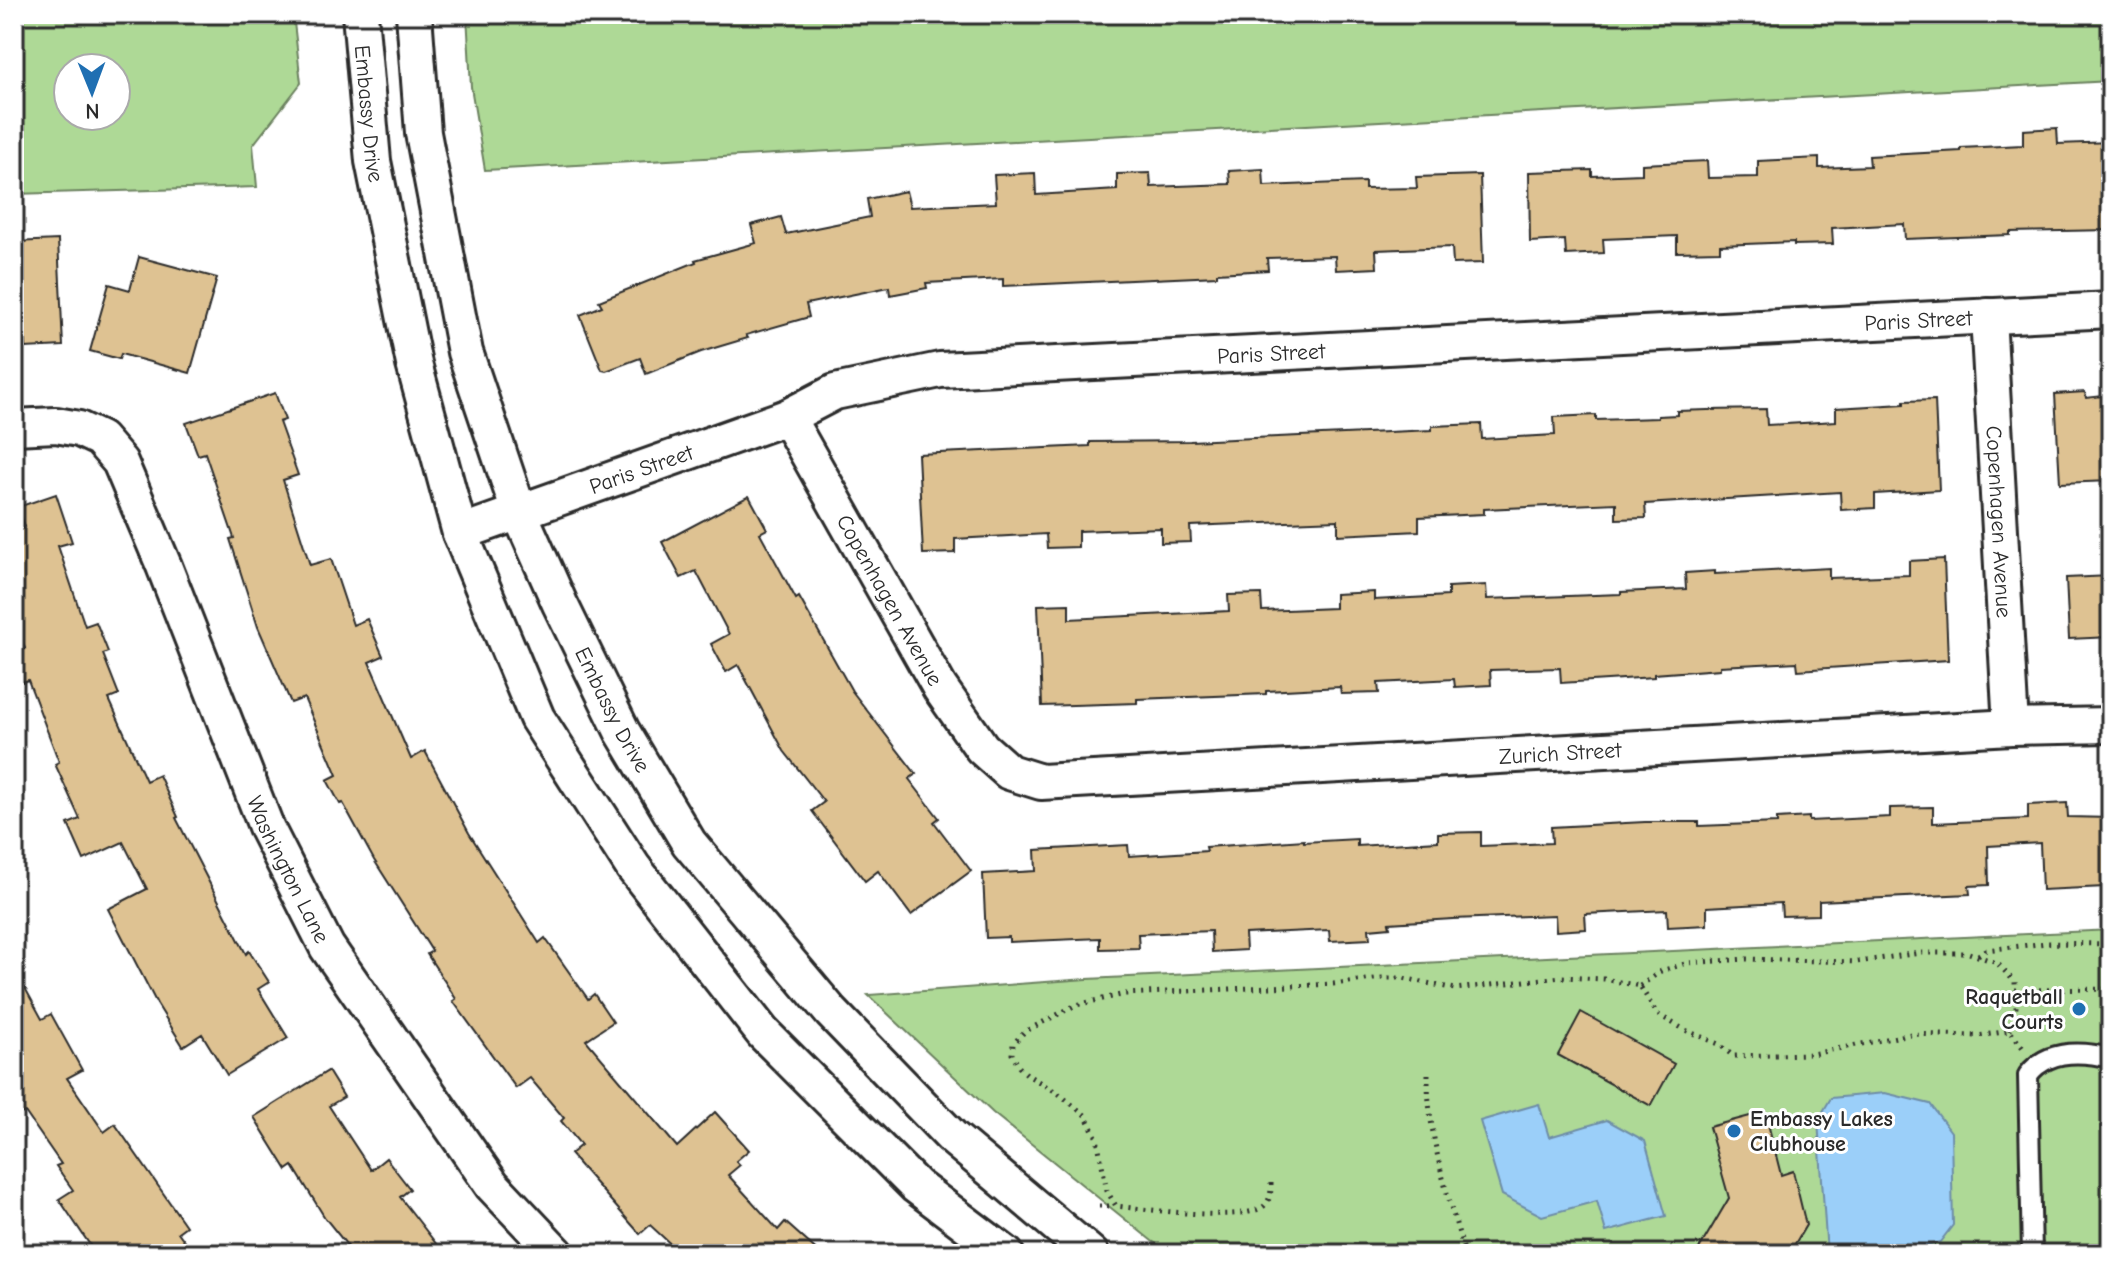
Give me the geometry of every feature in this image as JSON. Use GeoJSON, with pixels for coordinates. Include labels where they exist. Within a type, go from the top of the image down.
{"type":"FeatureCollection","features":[{"type":"Feature","properties":{"kind":"street","name":"Embassy Drive"},"geometry":{"type":"LineString","coordinates":[[360,14],[376,176],[414,364],[460,533],[537,718],[633,867],[763,1033],[916,1186],[1006,1254]]}},
{"type":"Feature","properties":{"kind":"street","name":"Embassy Drive"},"geometry":{"type":"LineString","coordinates":[[414,14],[423,133],[465,352],[519,512],[622,731],[689,843],[831,1012],[952,1137],[1091,1254]]}},
{"type":"Feature","properties":{"kind":"street","name":"Paris Street"},"geometry":{"type":"LineString","coordinates":[[460,533],[787,417],[835,392],[940,370],[2111,310]]}},
{"type":"Feature","properties":{"kind":"street","name":"Copenhagen Avenue"},"geometry":{"type":"LineString","coordinates":[[1988,316],[2011,727]]}},
{"type":"Feature","properties":{"kind":"street","name":"Copenhagen Avenue"},"geometry":{"type":"LineString","coordinates":[[787,417],[940,688],[982,748],[1009,772]]}},
{"type":"Feature","properties":{"kind":"street","name":"Washington Lane"},"geometry":{"type":"LineString","coordinates":[[14,427],[56,425],[79,429],[100,439],[120,462],[267,829],[327,947],[492,1185],[557,1254]]}},
{"type":"Feature","properties":{"kind":"street","name":"Zurich Street"},"geometry":{"type":"LineString","coordinates":[[1009,772],[1041,782],[2011,727],[2111,725]]}},
{"type":"Feature","properties":{"kind":"lane"},"geometry":{"type":"LineString","coordinates":[[2032,1254],[2028,1075],[2038,1062],[2057,1055],[2096,1054],[2111,1058]]}},
{"type":"Feature","properties":{"kind":"path"},"geometry":{"type":"LineString","coordinates":[[1977,956],[1986,950],[2047,943],[2111,944]]}},
{"type":"Feature","properties":{"kind":"path"},"geometry":{"type":"LineString","coordinates":[[1116,1206],[1107,1191],[1097,1138],[1085,1115],[1058,1093],[1029,1076],[1019,1067],[1012,1054],[1013,1044],[1024,1032],[1076,1005],[1125,994],[1333,984],[1382,978],[1403,978],[1455,989],[1561,977],[1604,979],[1640,986],[1661,971],[1688,963],[1746,959],[1857,962],[1920,953],[1969,953],[1997,963],[2015,982],[2016,1007],[2010,1031]]}},
{"type":"Feature","properties":{"kind":"path"},"geometry":{"type":"LineString","coordinates":[[1640,986],[1657,1014],[1719,1044],[1733,1056],[1812,1054],[1911,1034],[1977,1036],[2010,1031]]}},
{"type":"Feature","properties":{"kind":"path"},"geometry":{"type":"LineString","coordinates":[[2015,990],[2111,989]]}},
{"type":"Feature","properties":{"kind":"path"},"geometry":{"type":"LineString","coordinates":[[2010,1031],[2035,1065]]}},
{"type":"Feature","properties":{"kind":"path"},"geometry":{"type":"LineString","coordinates":[[1428,1074],[1428,1101],[1441,1173],[1465,1254]]}},
{"type":"Feature","properties":{"kind":"path"},"geometry":{"type":"LineString","coordinates":[[1099,1206],[1243,1214],[1255,1212],[1266,1205],[1271,1196],[1271,1183]]}},
{"type":"Feature","properties":{"kind":"green space"},"geometry":{"type":"Polygon","coordinates":[[[14,14],[293,14],[301,83],[253,145],[257,187],[14,194],[14,14]]]}},
{"type":"Feature","properties":{"kind":"green space"},"geometry":{"type":"Polygon","coordinates":[[[467,14],[2111,14],[2111,81],[485,170],[471,87],[467,14]]]}},
{"type":"Feature","properties":{"kind":"green space"},"geometry":{"type":"Polygon","coordinates":[[[2111,930],[2111,1254],[1174,1254],[1152,1241],[993,1113],[868,995],[1087,979],[2111,930]]]}},
{"type":"Feature","properties":{"kind":"water"},"geometry":{"type":"Polygon","coordinates":[[[1885,1093],[1930,1104],[1951,1132],[1953,1225],[1940,1242],[1902,1254],[1827,1254],[1818,1120],[1831,1098],[1885,1093]]]}},
{"type":"Feature","properties":{"kind":"water"},"geometry":{"type":"Polygon","coordinates":[[[1539,1104],[1549,1137],[1607,1120],[1645,1141],[1666,1216],[1606,1232],[1597,1201],[1542,1216],[1502,1195],[1480,1121],[1539,1104]]]}},
{"type":"Feature","properties":{"kind":"building"},"geometry":{"type":"Polygon","coordinates":[[[2057,128],[2058,144],[2111,142],[2111,230],[2010,232],[2010,235],[1905,239],[1904,224],[1832,228],[1833,244],[1720,245],[1720,251],[1677,252],[1677,236],[1603,239],[1604,253],[1566,255],[1565,240],[1530,242],[1529,172],[1592,170],[1592,176],[1642,174],[1642,164],[1707,161],[1708,178],[1758,177],[1758,161],[1819,158],[1819,168],[1870,166],[1869,156],[2023,145],[2023,130],[2057,128]]]}},
{"type":"Feature","properties":{"kind":"building"},"geometry":{"type":"Polygon","coordinates":[[[1263,169],[1264,186],[1365,182],[1365,189],[1417,188],[1416,177],[1480,175],[1483,263],[1453,264],[1452,247],[1376,250],[1377,268],[1336,270],[1335,256],[1267,258],[1268,270],[1217,273],[1217,276],[1003,286],[1003,279],[926,283],[927,288],[890,295],[889,287],[806,304],[809,317],[746,335],[748,338],[701,352],[646,374],[640,358],[602,370],[580,315],[602,306],[599,301],[695,260],[756,243],[751,225],[781,217],[786,234],[870,217],[867,199],[906,191],[910,207],[996,203],[994,175],[1035,173],[1036,195],[1117,190],[1117,174],[1150,173],[1151,187],[1230,184],[1229,171],[1263,169]]]}},
{"type":"Feature","properties":{"kind":"building"},"geometry":{"type":"Polygon","coordinates":[[[58,240],[63,346],[25,348],[24,330],[14,331],[14,242],[58,240]]]}},
{"type":"Feature","properties":{"kind":"building"},"geometry":{"type":"Polygon","coordinates":[[[139,257],[217,278],[190,373],[121,354],[119,359],[90,351],[109,284],[130,290],[139,257]]]}},
{"type":"Feature","properties":{"kind":"building"},"geometry":{"type":"Polygon","coordinates":[[[2085,392],[2086,398],[2103,396],[2104,414],[2111,414],[2111,481],[2060,483],[2055,394],[2085,392]]]}},
{"type":"Feature","properties":{"kind":"building"},"geometry":{"type":"Polygon","coordinates":[[[275,393],[285,420],[279,422],[298,475],[283,480],[310,565],[331,559],[353,625],[367,619],[383,656],[369,662],[411,759],[425,751],[469,833],[539,943],[545,938],[588,999],[594,994],[613,1022],[586,1040],[677,1147],[715,1112],[749,1150],[736,1161],[740,1165],[728,1175],[778,1230],[785,1222],[821,1254],[699,1254],[694,1249],[677,1250],[650,1225],[640,1234],[570,1154],[581,1145],[561,1121],[564,1118],[530,1078],[516,1088],[453,1001],[456,999],[427,954],[432,951],[327,780],[337,775],[304,698],[291,703],[258,627],[230,539],[234,538],[205,453],[198,455],[186,423],[275,393]]]}},
{"type":"Feature","properties":{"kind":"building"},"geometry":{"type":"Polygon","coordinates":[[[1935,400],[1939,490],[1875,494],[1875,508],[1841,510],[1840,492],[1645,504],[1646,518],[1616,519],[1616,503],[1484,509],[1484,514],[1419,517],[1419,531],[1338,535],[1338,520],[1190,526],[1191,542],[1161,543],[1161,528],[1078,531],[1078,547],[1047,548],[1046,534],[955,539],[955,553],[923,554],[918,454],[1090,446],[1090,442],[1190,441],[1432,430],[1432,426],[1481,424],[1482,439],[1555,435],[1554,417],[1596,415],[1596,420],[1658,418],[1677,415],[1677,411],[1766,409],[1767,425],[1836,421],[1836,408],[1935,400]]]}},
{"type":"Feature","properties":{"kind":"building"},"geometry":{"type":"Polygon","coordinates":[[[56,494],[72,542],[58,546],[85,626],[96,622],[108,652],[103,654],[119,695],[109,699],[146,781],[159,775],[176,818],[246,954],[249,951],[269,982],[258,989],[288,1038],[227,1075],[202,1034],[183,1046],[157,1004],[108,909],[147,889],[123,842],[84,860],[68,824],[80,819],[55,764],[59,762],[28,680],[22,682],[14,661],[14,653],[25,649],[14,617],[14,531],[25,527],[18,507],[56,494]]]}},
{"type":"Feature","properties":{"kind":"building"},"geometry":{"type":"Polygon","coordinates":[[[749,496],[767,529],[760,533],[796,599],[799,597],[852,691],[916,774],[909,779],[939,818],[934,822],[971,871],[911,915],[878,871],[865,881],[812,811],[824,802],[784,751],[738,665],[726,672],[711,644],[729,634],[696,571],[681,578],[662,542],[749,496]]]}},
{"type":"Feature","properties":{"kind":"building"},"geometry":{"type":"Polygon","coordinates":[[[1944,559],[1948,660],[1798,670],[1797,662],[1720,666],[1720,669],[1654,674],[1654,677],[1561,683],[1560,668],[1490,670],[1491,685],[1455,687],[1454,679],[1378,683],[1379,693],[1341,694],[1340,687],[1266,691],[1266,694],[1137,699],[1137,703],[1042,706],[1038,605],[1069,604],[1069,619],[1229,611],[1228,595],[1261,594],[1262,611],[1335,608],[1335,594],[1374,592],[1374,600],[1448,596],[1448,587],[1486,585],[1487,599],[1621,594],[1686,589],[1685,573],[1829,568],[1829,578],[1909,575],[1909,561],[1944,559]]]}},
{"type":"Feature","properties":{"kind":"building"},"geometry":{"type":"Polygon","coordinates":[[[2111,576],[2111,637],[2069,639],[2066,578],[2111,576]]]}},
{"type":"Feature","properties":{"kind":"building"},"geometry":{"type":"Polygon","coordinates":[[[2067,803],[2068,817],[2111,818],[2111,880],[2104,880],[2105,887],[2042,890],[2040,843],[1988,846],[1989,885],[1969,886],[1970,894],[1819,901],[1819,915],[1782,916],[1781,903],[1707,907],[1707,925],[1668,927],[1667,910],[1585,914],[1586,929],[1556,931],[1555,915],[1453,919],[1389,923],[1390,927],[1369,929],[1370,939],[1330,941],[1329,930],[1245,934],[1246,950],[1212,952],[1211,931],[1138,934],[1139,948],[1100,949],[1100,938],[1009,942],[1009,937],[986,938],[983,874],[1036,871],[1035,850],[1128,845],[1129,856],[1304,840],[1357,839],[1357,846],[1438,841],[1438,833],[1481,832],[1481,846],[1552,843],[1551,827],[1645,822],[1699,822],[1699,826],[1777,823],[1777,819],[1809,817],[1809,821],[1890,817],[1890,808],[1933,807],[1933,823],[2028,819],[2028,805],[2067,803]]]}},
{"type":"Feature","properties":{"kind":"building"},"geometry":{"type":"Polygon","coordinates":[[[14,968],[42,1019],[51,1014],[82,1070],[67,1078],[104,1132],[115,1124],[186,1226],[178,1232],[194,1254],[96,1254],[59,1199],[73,1190],[56,1166],[61,1164],[25,1112],[14,1117],[14,968]]]}},
{"type":"Feature","properties":{"kind":"building"},"geometry":{"type":"Polygon","coordinates":[[[1581,1012],[1674,1064],[1651,1106],[1558,1055],[1581,1012]]]}},
{"type":"Feature","properties":{"kind":"building"},"geometry":{"type":"Polygon","coordinates":[[[328,1071],[344,1097],[329,1106],[371,1170],[386,1158],[410,1189],[400,1197],[444,1254],[354,1254],[325,1218],[293,1166],[287,1170],[254,1117],[328,1071]]]}},
{"type":"Feature","properties":{"kind":"building"},"geometry":{"type":"Polygon","coordinates":[[[1765,1112],[1781,1175],[1793,1171],[1806,1225],[1789,1254],[1696,1254],[1729,1198],[1709,1127],[1765,1112]]]}},
{"type":"Feature","properties":{"kind":"place","name":"Raquetball Courts"},"geometry":{"type":"Point","coordinates":[2079,1009]}},
{"type":"Feature","properties":{"kind":"place","name":"Embassy Lakes Clubhouse"},"geometry":{"type":"Point","coordinates":[1734,1131]}}]}
